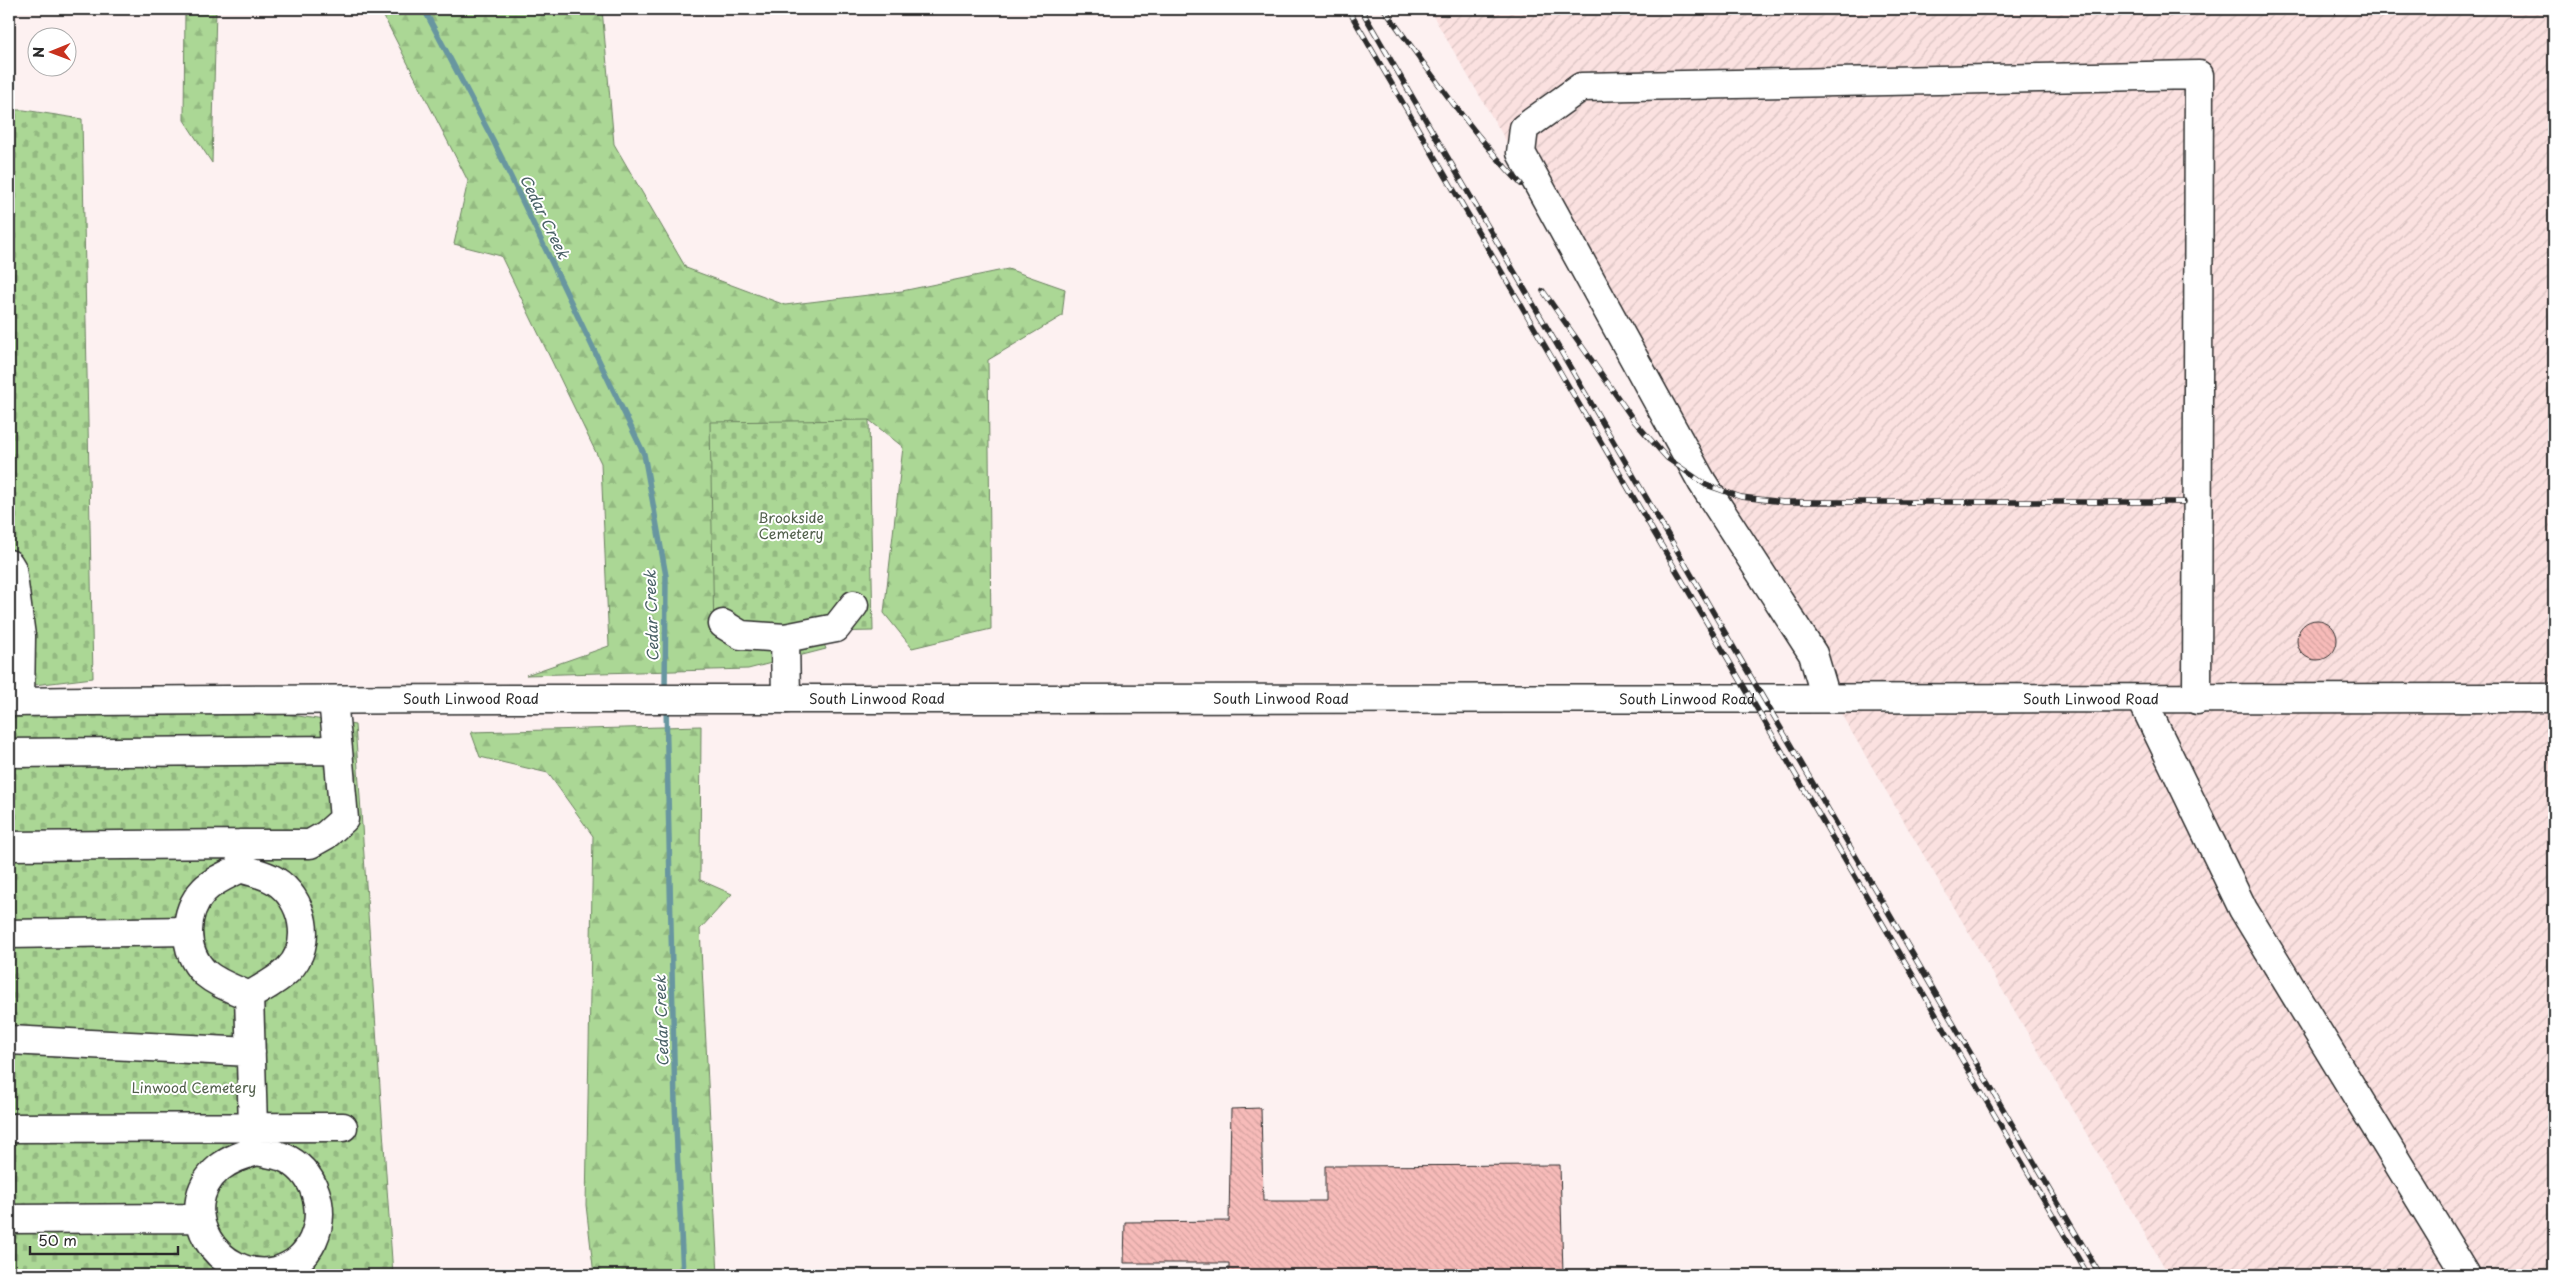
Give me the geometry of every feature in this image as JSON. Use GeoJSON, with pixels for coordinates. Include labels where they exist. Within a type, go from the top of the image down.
{"type":"FeatureCollection","features":[{"type":"Feature","properties":{"kind":"main road"},"geometry":{"type":"LineString","coordinates":[[1826,698],[1813,654],[1702,482],[1521,153],[1524,128],[1581,87],[2198,75],[2197,700]]}},
{"type":"Feature","properties":{"kind":"main road"},"geometry":{"type":"LineString","coordinates":[[9,564],[12,570],[21,636],[14,702]]}},
{"type":"Feature","properties":{"kind":"main road"},"geometry":{"type":"LineString","coordinates":[[723,624],[741,635],[785,638],[836,628],[854,605]]}},
{"type":"Feature","properties":{"kind":"main road"},"geometry":{"type":"LineString","coordinates":[[785,638],[786,699]]}},
{"type":"Feature","properties":{"kind":"main road","name":"South Linwood Road"},"geometry":{"type":"LineString","coordinates":[[14,702],[185,698],[332,700],[629,697],[786,699],[1826,698],[2142,700],[2554,698]]}},
{"type":"Feature","properties":{"kind":"main road"},"geometry":{"type":"LineString","coordinates":[[9,846],[240,856],[310,844],[326,836],[344,819],[332,700]]}},
{"type":"Feature","properties":{"kind":"main road"},"geometry":{"type":"LineString","coordinates":[[2142,700],[2243,909],[2466,1275]]}},
{"type":"Feature","properties":{"kind":"main road"},"geometry":{"type":"LineString","coordinates":[[9,753],[338,750]]}},
{"type":"Feature","properties":{"kind":"main road"},"geometry":{"type":"LineString","coordinates":[[240,856],[223,877],[202,893],[189,916],[187,931],[191,951],[204,972],[220,983],[249,996]]}},
{"type":"Feature","properties":{"kind":"main road"},"geometry":{"type":"LineString","coordinates":[[240,856],[289,892],[296,903],[303,922],[303,935],[298,955],[289,970],[249,996]]}},
{"type":"Feature","properties":{"kind":"main road"},"geometry":{"type":"LineString","coordinates":[[9,934],[187,931]]}},
{"type":"Feature","properties":{"kind":"main road"},"geometry":{"type":"LineString","coordinates":[[249,996],[255,1139],[235,1158],[218,1169],[205,1186],[199,1207],[200,1228],[209,1248],[224,1263],[244,1273],[266,1275],[291,1266],[307,1252],[319,1227],[320,1206],[311,1181],[297,1165],[255,1139]]}},
{"type":"Feature","properties":{"kind":"main road"},"geometry":{"type":"LineString","coordinates":[[9,1040],[250,1052]]}},
{"type":"Feature","properties":{"kind":"main road"},"geometry":{"type":"LineString","coordinates":[[9,1128],[255,1139],[343,1127]]}},
{"type":"Feature","properties":{"kind":"main road"},"geometry":{"type":"LineString","coordinates":[[9,1219],[200,1218]]}},
{"type":"Feature","properties":{"kind":"shaded area"},"geometry":{"type":"Polygon","coordinates":[[[1429,9],[2554,9],[2554,1275],[2169,1275],[1429,9]]]}},
{"type":"Feature","properties":{"kind":"green space"},"geometry":{"type":"Polygon","coordinates":[[[185,9],[216,9],[212,163],[184,120],[185,9]]]}},
{"type":"Feature","properties":{"kind":"green space"},"geometry":{"type":"Polygon","coordinates":[[[380,9],[602,9],[614,144],[686,268],[785,305],[902,291],[1008,269],[1065,289],[1062,316],[988,360],[991,629],[912,648],[884,613],[903,447],[869,420],[814,618],[826,649],[748,669],[526,675],[609,646],[601,463],[501,256],[454,244],[468,181],[380,9]]]}},
{"type":"Feature","properties":{"kind":"green space"},"geometry":{"type":"Polygon","coordinates":[[[9,110],[24,110],[82,119],[93,678],[9,688],[9,110]]]}},
{"type":"Feature","properties":{"kind":"green space","name":"Brookside Cemetery"},"geometry":{"type":"Polygon","coordinates":[[[869,420],[873,631],[714,634],[710,422],[869,420]]]}},
{"type":"Feature","properties":{"kind":"green space","name":"Linwood Cemetery"},"geometry":{"type":"Polygon","coordinates":[[[185,698],[355,725],[393,1275],[9,1275],[9,702],[185,698]]]}},
{"type":"Feature","properties":{"kind":"green space"},"geometry":{"type":"Polygon","coordinates":[[[701,726],[700,880],[732,894],[700,929],[718,1275],[594,1275],[586,1205],[593,836],[548,773],[480,757],[471,732],[701,726]]]}},
{"type":"Feature","properties":{"kind":"building"},"geometry":{"type":"Polygon","coordinates":[[[2317,620],[2331,626],[2337,640],[2331,654],[2317,660],[2303,654],[2297,640],[2303,626],[2317,620]]]}},
{"type":"Feature","properties":{"kind":"building"},"geometry":{"type":"Polygon","coordinates":[[[1261,1108],[1263,1201],[1325,1201],[1325,1166],[1560,1165],[1563,1274],[1229,1275],[1229,1263],[1124,1263],[1125,1222],[1229,1221],[1231,1109],[1261,1108]]]}},
{"type":"Feature","properties":{"kind":"waterway","name":"Cedar Creek"},"geometry":{"type":"LineString","coordinates":[[424,9],[493,140],[644,454],[666,576],[665,691]]}},
{"type":"Feature","properties":{"kind":"waterway","name":"Cedar Creek"},"geometry":{"type":"LineString","coordinates":[[666,705],[675,1104],[683,1275]]}},
{"type":"Feature","properties":{"kind":"railway"},"geometry":{"type":"LineString","coordinates":[[1348,9],[2088,1275]]}},
{"type":"Feature","properties":{"kind":"railway"},"geometry":{"type":"LineString","coordinates":[[1361,9],[2100,1275]]}},
{"type":"Feature","properties":{"kind":"railway"},"geometry":{"type":"LineString","coordinates":[[1384,9],[1466,121],[1521,184]]}},
{"type":"Feature","properties":{"kind":"railway"},"geometry":{"type":"LineString","coordinates":[[1543,291],[1635,422],[1667,458],[1706,485],[1741,497],[1784,502],[2184,502]]}}]}
